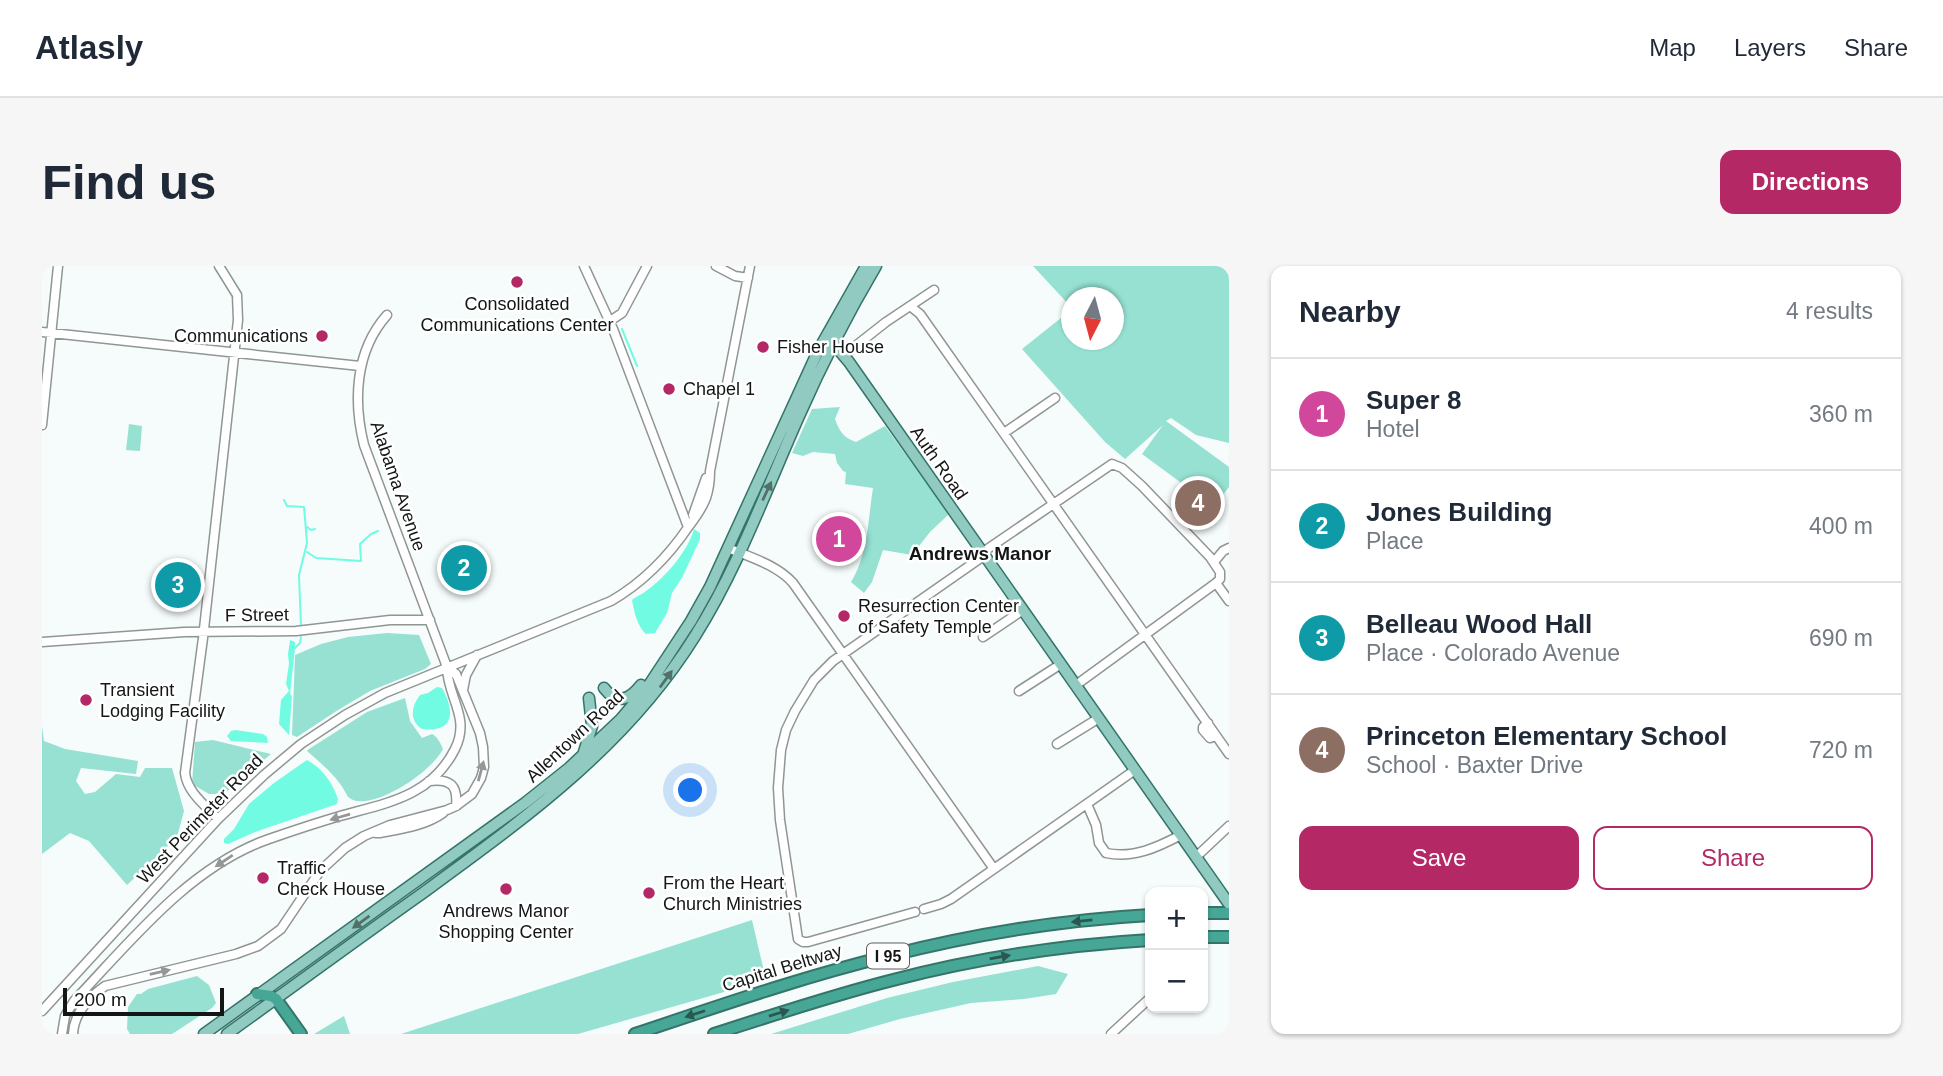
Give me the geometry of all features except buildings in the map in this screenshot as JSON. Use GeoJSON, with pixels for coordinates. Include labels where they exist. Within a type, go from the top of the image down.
{"type":"FeatureCollection","features":[{"type":"Feature","properties":{"kind":"highway"},"geometry":{"type":"LineString","coordinates":[[1208,913],[1229,913]]}},
{"type":"Feature","properties":{"kind":"highway","name":"Capital Beltway"},"geometry":{"type":"LineString","coordinates":[[635,1034],[807,978],[926,946],[1047,925],[1145,915]]}},
{"type":"Feature","properties":{"kind":"highway"},"geometry":{"type":"LineString","coordinates":[[1208,937],[1229,937]]}},
{"type":"Feature","properties":{"kind":"highway","name":"I 95"},"geometry":{"type":"LineString","coordinates":[[714,1034],[851,991],[930,971],[1049,949],[1145,940]]}},
{"type":"Feature","properties":{"kind":"highway"},"geometry":{"type":"LineString","coordinates":[[257,994],[276,999],[301,1034]]}},
{"type":"Feature","properties":{"kind":"main road","name":"Allentown Road"},"geometry":{"type":"LineString","coordinates":[[227,1034],[531,813],[614,739],[644,708],[681,658],[706,617],[733,550],[866,266]]}},
{"type":"Feature","properties":{"kind":"main road","name":"Allentown Road"},"geometry":{"type":"LineString","coordinates":[[828,343],[876,266]]}},
{"type":"Feature","properties":{"kind":"main road","name":"Auth Road"},"geometry":{"type":"LineString","coordinates":[[828,343],[844,355],[1229,904]]}},
{"type":"Feature","properties":{"kind":"main road","name":"Allentown Road"},"geometry":{"type":"LineString","coordinates":[[204,1034],[525,803],[583,754],[621,719],[647,688],[733,550]]}},
{"type":"Feature","properties":{"kind":"main road"},"geometry":{"type":"LineString","coordinates":[[604,688],[619,698],[630,697],[672,651]]}},
{"type":"Feature","properties":{"kind":"main road"},"geometry":{"type":"LineString","coordinates":[[583,754],[592,726],[589,698]]}},
{"type":"Feature","properties":{"kind":"street"},"geometry":{"type":"LineString","coordinates":[[42,425],[47,333],[58,266]]}},
{"type":"Feature","properties":{"kind":"street"},"geometry":{"type":"LineString","coordinates":[[218,819],[188,786],[185,773],[238,320],[236,292],[219,266]]}},
{"type":"Feature","properties":{"kind":"street"},"geometry":{"type":"LineString","coordinates":[[584,266],[610,321],[688,527]]}},
{"type":"Feature","properties":{"kind":"street"},"geometry":{"type":"LineString","coordinates":[[610,321],[622,313],[648,266]]}},
{"type":"Feature","properties":{"kind":"street"},"geometry":{"type":"LineString","coordinates":[[716,266],[735,276],[748,278]]}},
{"type":"Feature","properties":{"kind":"street"},"geometry":{"type":"LineString","coordinates":[[688,527],[710,471],[750,266]]}},
{"type":"Feature","properties":{"kind":"street"},"geometry":{"type":"LineString","coordinates":[[844,355],[874,330],[934,290]]}},
{"type":"Feature","properties":{"kind":"street"},"geometry":{"type":"LineString","coordinates":[[910,306],[920,314],[1208,723],[1203,727],[1205,732],[1210,738],[1216,736],[1229,754]]}},
{"type":"Feature","properties":{"kind":"street","name":"Alabama Avenue"},"geometry":{"type":"LineString","coordinates":[[387,315],[360,366],[359,425],[364,445],[447,667]]}},
{"type":"Feature","properties":{"kind":"street"},"geometry":{"type":"LineString","coordinates":[[47,333],[360,366]]}},
{"type":"Feature","properties":{"kind":"street"},"geometry":{"type":"LineString","coordinates":[[1004,433],[1055,398]]}},
{"type":"Feature","properties":{"kind":"street"},"geometry":{"type":"LineString","coordinates":[[1135,770],[944,903],[808,942],[800,941],[796,934],[780,820],[778,762],[786,730],[801,699],[821,672],[843,653],[1112,464],[1122,468],[1142,486],[1214,562],[1220,572],[1217,585]]}},
{"type":"Feature","properties":{"kind":"street","name":"West Perimeter Road"},"geometry":{"type":"LineString","coordinates":[[42,1011],[218,819],[279,761],[322,730],[385,693],[611,601],[636,585],[667,555],[688,527]]}},
{"type":"Feature","properties":{"kind":"street"},"geometry":{"type":"LineString","coordinates":[[1214,562],[1229,548]]}},
{"type":"Feature","properties":{"kind":"street"},"geometry":{"type":"LineString","coordinates":[[733,550],[769,566],[789,579],[994,869]]}},
{"type":"Feature","properties":{"kind":"street"},"geometry":{"type":"LineString","coordinates":[[1076,685],[1229,579]]}},
{"type":"Feature","properties":{"kind":"street"},"geometry":{"type":"LineString","coordinates":[[1217,585],[1229,601]]}},
{"type":"Feature","properties":{"kind":"street"},"geometry":{"type":"LineString","coordinates":[[983,637],[1023,610]]}},
{"type":"Feature","properties":{"kind":"street","name":"F Street"},"geometry":{"type":"LineString","coordinates":[[42,642],[203,632],[296,631],[390,620],[430,620]]}},
{"type":"Feature","properties":{"kind":"street"},"geometry":{"type":"LineString","coordinates":[[463,690],[466,675],[477,655]]}},
{"type":"Feature","properties":{"kind":"street"},"geometry":{"type":"LineString","coordinates":[[1019,691],[1061,664]]}},
{"type":"Feature","properties":{"kind":"street"},"geometry":{"type":"LineString","coordinates":[[73,1034],[74,1024],[83,1006],[105,986],[250,950],[267,941],[285,924],[309,885],[325,865],[345,848],[400,821],[447,810],[472,794],[481,778],[485,760],[480,733],[456,674],[447,667]]}},
{"type":"Feature","properties":{"kind":"street"},"geometry":{"type":"LineString","coordinates":[[62,1034],[65,1016],[74,1001],[156,915],[203,875],[250,846],[397,801],[428,782],[450,757],[460,734],[460,712],[447,678],[447,667]]}},
{"type":"Feature","properties":{"kind":"street"},"geometry":{"type":"LineString","coordinates":[[1057,744],[1099,718]]}},
{"type":"Feature","properties":{"kind":"street"},"geometry":{"type":"LineString","coordinates":[[428,782],[444,781],[454,786],[457,794],[456,806]]}},
{"type":"Feature","properties":{"kind":"street"},"geometry":{"type":"LineString","coordinates":[[1087,804],[1096,825],[1099,844],[1106,853],[1120,855],[1147,851],[1181,835]]}},
{"type":"Feature","properties":{"kind":"street"},"geometry":{"type":"LineString","coordinates":[[1196,857],[1229,826]]}},
{"type":"Feature","properties":{"kind":"street"},"geometry":{"type":"LineString","coordinates":[[1111,1034],[1145,1003]]}},
{"type":"Feature","properties":{"kind":"shaded area"},"geometry":{"type":"Polygon","coordinates":[[[1033,266],[1229,266],[1229,443],[1196,435],[1171,418],[1166,421],[1229,467],[1229,487],[1214,507],[1142,454],[1163,425],[1125,459],[1105,442],[1022,349],[1061,318],[1061,350],[1124,350],[1124,287],[1061,287],[1061,296],[1033,266]]]}},
{"type":"Feature","properties":{"kind":"shaded area"},"geometry":{"type":"Polygon","coordinates":[[[840,407],[835,419],[838,427],[842,434],[856,442],[885,426],[949,514],[912,555],[883,550],[872,582],[864,593],[851,582],[864,549],[873,488],[845,484],[846,472],[837,463],[835,454],[813,452],[803,456],[792,453],[812,409],[840,407]]]}},
{"type":"Feature","properties":{"kind":"shaded area"},"geometry":{"type":"Polygon","coordinates":[[[129,424],[142,426],[140,451],[126,450],[129,424]]]}},
{"type":"Feature","properties":{"kind":"shaded area"},"geometry":{"type":"Polygon","coordinates":[[[694,529],[700,533],[700,539],[672,593],[667,613],[655,633],[646,634],[638,623],[632,600],[653,586],[668,571],[687,546],[694,529]]]}},
{"type":"Feature","properties":{"kind":"shaded area"},"geometry":{"type":"Polygon","coordinates":[[[387,633],[419,635],[431,664],[425,669],[370,691],[297,737],[292,735],[295,655],[348,637],[387,633]]]}},
{"type":"Feature","properties":{"kind":"shaded area"},"geometry":{"type":"Polygon","coordinates":[[[290,640],[295,642],[295,648],[289,735],[279,724],[281,700],[289,691],[286,684],[290,640]]]}},
{"type":"Feature","properties":{"kind":"shaded area"},"geometry":{"type":"Polygon","coordinates":[[[437,687],[442,688],[449,705],[449,719],[441,728],[422,729],[413,717],[415,704],[420,695],[437,687]]]}},
{"type":"Feature","properties":{"kind":"shaded area"},"geometry":{"type":"Polygon","coordinates":[[[405,698],[410,721],[422,738],[432,734],[443,749],[429,767],[393,792],[368,801],[351,799],[330,772],[307,751],[367,712],[405,698]]]}},
{"type":"Feature","properties":{"kind":"shaded area"},"geometry":{"type":"Polygon","coordinates":[[[42,726],[44,741],[65,749],[138,761],[136,774],[81,768],[76,781],[85,794],[95,792],[116,774],[140,777],[145,768],[172,768],[184,811],[177,837],[127,885],[89,841],[70,833],[42,854],[42,726]]]}},
{"type":"Feature","properties":{"kind":"shaded area"},"geometry":{"type":"Polygon","coordinates":[[[235,730],[263,734],[268,743],[231,741],[227,736],[235,730]]]}},
{"type":"Feature","properties":{"kind":"shaded area"},"geometry":{"type":"Polygon","coordinates":[[[213,740],[271,754],[224,794],[209,794],[192,784],[195,742],[213,740]]]}},
{"type":"Feature","properties":{"kind":"shaded area"},"geometry":{"type":"Polygon","coordinates":[[[307,760],[330,782],[338,799],[337,804],[228,844],[224,843],[224,839],[234,829],[249,804],[307,760]]]}},
{"type":"Feature","properties":{"kind":"shaded area"},"geometry":{"type":"Polygon","coordinates":[[[752,920],[766,980],[578,1034],[401,1034],[752,920]]]}},
{"type":"Feature","properties":{"kind":"shaded area"},"geometry":{"type":"Polygon","coordinates":[[[1038,966],[1068,974],[1056,994],[971,1003],[848,1034],[771,1034],[887,998],[1038,966]]]}},
{"type":"Feature","properties":{"kind":"shaded area"},"geometry":{"type":"Polygon","coordinates":[[[197,976],[209,985],[216,1003],[212,1008],[172,1034],[130,1034],[127,1029],[128,1007],[137,994],[197,976]]]}},
{"type":"Feature","properties":{"kind":"shaded area"},"geometry":{"type":"Polygon","coordinates":[[[344,1016],[350,1034],[314,1034],[344,1016]]]}},
{"type":"Feature","properties":{"kind":"waterway"},"geometry":{"type":"LineString","coordinates":[[622,329],[637,366]]}},
{"type":"Feature","properties":{"kind":"waterway"},"geometry":{"type":"LineString","coordinates":[[284,500],[287,506],[304,507],[307,543],[299,575],[301,626]]}},
{"type":"Feature","properties":{"kind":"waterway"},"geometry":{"type":"LineString","coordinates":[[307,527],[315,529]]}},
{"type":"Feature","properties":{"kind":"waterway"},"geometry":{"type":"LineString","coordinates":[[307,552],[316,558],[361,561],[360,544],[378,531]]}},
{"type":"Feature","properties":{"kind":"waterway"},"geometry":{"type":"LineString","coordinates":[[295,648],[301,637]]}},
{"type":"Feature","properties":{"kind":"place","name":"Consolidated Communications Center"},"geometry":{"type":"Point","coordinates":[517,282]}},
{"type":"Feature","properties":{"kind":"place","name":"Communications"},"geometry":{"type":"Point","coordinates":[322,336]}},
{"type":"Feature","properties":{"kind":"place","name":"Fisher House"},"geometry":{"type":"Point","coordinates":[763,347]}},
{"type":"Feature","properties":{"kind":"place","name":"Chapel 1"},"geometry":{"type":"Point","coordinates":[669,389]}},
{"type":"Feature","properties":{"kind":"place","name":"Princeton Elementary School"},"geometry":{"type":"Point","coordinates":[1198,503]}},
{"type":"Feature","properties":{"kind":"place","name":"Super 8"},"geometry":{"type":"Point","coordinates":[839,539]}},
{"type":"Feature","properties":{"kind":"place","name":"Jones Building"},"geometry":{"type":"Point","coordinates":[464,568]}},
{"type":"Feature","properties":{"kind":"place","name":"Belleau Wood Hall"},"geometry":{"type":"Point","coordinates":[178,585]}},
{"type":"Feature","properties":{"kind":"place","name":"Resurrection Center of Safety Temple"},"geometry":{"type":"Point","coordinates":[844,616]}},
{"type":"Feature","properties":{"kind":"place","name":"Transient Lodging Facility"},"geometry":{"type":"Point","coordinates":[86,700]}},
{"type":"Feature","properties":{"kind":"place","name":"Traffic Check House"},"geometry":{"type":"Point","coordinates":[263,878]}},
{"type":"Feature","properties":{"kind":"place","name":"Andrews Manor Shopping Center"},"geometry":{"type":"Point","coordinates":[506,889]}},
{"type":"Feature","properties":{"kind":"place","name":"From the Heart Church Ministries"},"geometry":{"type":"Point","coordinates":[649,893]}},
{"type":"Feature","properties":{"kind":"district","name":"Andrews Manor"},"geometry":{"type":"Point","coordinates":[980,553]}}]}
